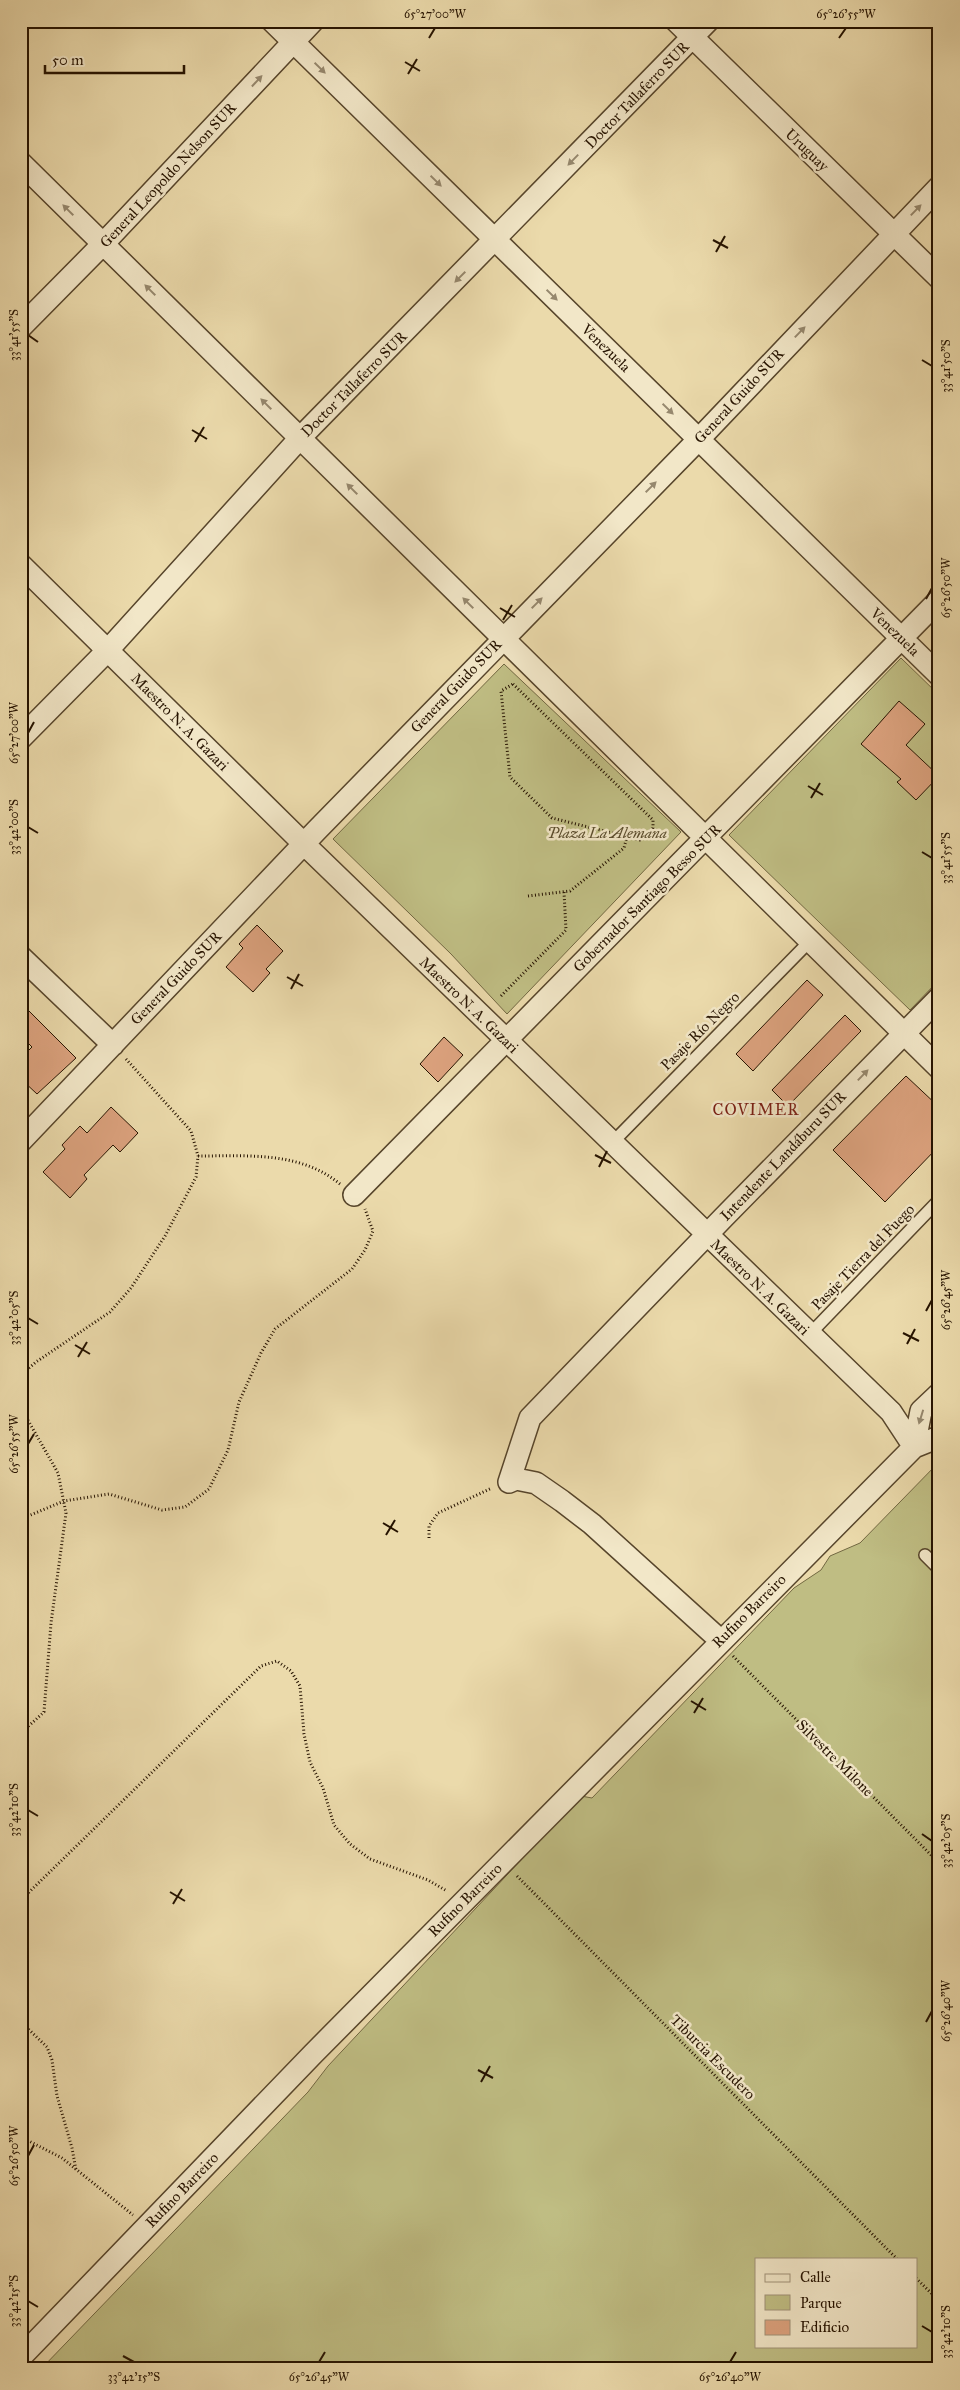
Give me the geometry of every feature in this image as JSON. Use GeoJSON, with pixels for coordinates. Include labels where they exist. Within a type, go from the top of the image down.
{"type":"FeatureCollection","features":[{"type":"Feature","properties":{"kind":"street","name":"Venezuela"},"geometry":{"type":"LineString","coordinates":[[272,21],[939,675]]}},
{"type":"Feature","properties":{"kind":"street","name":"General Leopoldo Nelson SUR"},"geometry":{"type":"LineString","coordinates":[[21,327],[103,244],[313,21]]}},
{"type":"Feature","properties":{"kind":"street","name":"Uruguay"},"geometry":{"type":"LineString","coordinates":[[676,21],[939,278]]}},
{"type":"Feature","properties":{"kind":"street","name":"Doctor Tallaferro SUR"},"geometry":{"type":"LineString","coordinates":[[21,738],[108,650],[300,438],[496,240],[708,21]]}},
{"type":"Feature","properties":{"kind":"street"},"geometry":{"type":"LineString","coordinates":[[21,163],[939,1068]]}},
{"type":"Feature","properties":{"kind":"street","name":"General Guido SUR"},"geometry":{"type":"LineString","coordinates":[[21,1141],[503,638],[699,440],[939,186]]}},
{"type":"Feature","properties":{"kind":"street","name":"Maestro N. A. Gazari"},"geometry":{"type":"LineString","coordinates":[[21,565],[304,844],[809,1335],[891,1412],[914,1447]]}},
{"type":"Feature","properties":{"kind":"street","name":"Gobernador Santiago Besso SUR"},"geometry":{"type":"LineString","coordinates":[[354,1195],[939,600]]}},
{"type":"Feature","properties":{"kind":"street"},"geometry":{"type":"LineString","coordinates":[[21,957],[113,1045]]}},
{"type":"Feature","properties":{"kind":"street","name":"Intendente Landáburu SUR"},"geometry":{"type":"LineString","coordinates":[[509,1482],[530,1418],[706,1235],[939,998]]}},
{"type":"Feature","properties":{"kind":"street"},"geometry":{"type":"LineString","coordinates":[[914,1447],[922,1411],[939,1394]]}},
{"type":"Feature","properties":{"kind":"street"},"geometry":{"type":"LineString","coordinates":[[914,1447],[939,1437]]}},
{"type":"Feature","properties":{"kind":"street","name":"Rufino Barreiro"},"geometry":{"type":"LineString","coordinates":[[21,2358],[313,2054],[461,1904],[726,1647],[914,1447]]}},
{"type":"Feature","properties":{"kind":"street"},"geometry":{"type":"LineString","coordinates":[[509,1482],[516,1479],[536,1483],[592,1524],[726,1647]]}},
{"type":"Feature","properties":{"kind":"lane","name":"Pasaje Río Negro"},"geometry":{"type":"LineString","coordinates":[[612,1143],[810,941]]}},
{"type":"Feature","properties":{"kind":"lane","name":"Pasaje Tierra del Fuego"},"geometry":{"type":"LineString","coordinates":[[809,1335],[939,1200]]}},
{"type":"Feature","properties":{"kind":"lane"},"geometry":{"type":"LineString","coordinates":[[925,1555],[939,1569]]}},
{"type":"Feature","properties":{"kind":"path"},"geometry":{"type":"LineString","coordinates":[[514,684],[653,820],[653,828],[640,840],[626,837],[552,818],[510,776],[501,692],[514,684]]}},
{"type":"Feature","properties":{"kind":"path"},"geometry":{"type":"LineString","coordinates":[[528,896],[570,892],[624,848],[626,837]]}},
{"type":"Feature","properties":{"kind":"path"},"geometry":{"type":"LineString","coordinates":[[501,996],[566,930],[564,892]]}},
{"type":"Feature","properties":{"kind":"path"},"geometry":{"type":"LineString","coordinates":[[21,1375],[36,1362],[110,1312],[131,1288],[165,1236],[196,1176],[198,1156],[191,1131],[113,1045]]}},
{"type":"Feature","properties":{"kind":"path"},"geometry":{"type":"LineString","coordinates":[[21,1520],[64,1501],[109,1494],[162,1510],[185,1507],[209,1489],[228,1450],[239,1402],[275,1329],[352,1269],[366,1250],[373,1231],[363,1202],[336,1180],[298,1160],[256,1156],[198,1156]]}},
{"type":"Feature","properties":{"kind":"path"},"geometry":{"type":"LineString","coordinates":[[21,1408],[58,1473],[66,1512],[51,1623],[44,1712],[21,1733]]}},
{"type":"Feature","properties":{"kind":"path"},"geometry":{"type":"LineString","coordinates":[[429,1538],[429,1526],[438,1513],[489,1489],[509,1482]]}},
{"type":"Feature","properties":{"kind":"path","name":"Silvestre Milone"},"geometry":{"type":"LineString","coordinates":[[726,1647],[939,1863]]}},
{"type":"Feature","properties":{"kind":"path"},"geometry":{"type":"LineString","coordinates":[[21,1900],[261,1666],[277,1661],[291,1671],[300,1686],[304,1734],[310,1762],[323,1788],[334,1825],[350,1844],[370,1859],[428,1880],[455,1896],[461,1904]]}},
{"type":"Feature","properties":{"kind":"path","name":"Tiburcia Escudero"},"geometry":{"type":"LineString","coordinates":[[513,1872],[896,2258]]}},
{"type":"Feature","properties":{"kind":"path"},"geometry":{"type":"LineString","coordinates":[[21,2022],[47,2047],[52,2060],[57,2096],[72,2148],[76,2170]]}},
{"type":"Feature","properties":{"kind":"path"},"geometry":{"type":"LineString","coordinates":[[21,2137],[62,2158],[147,2226]]}},
{"type":"Feature","properties":{"kind":"path"},"geometry":{"type":"LineString","coordinates":[[918,2280],[939,2301]]}},
{"type":"Feature","properties":{"kind":"green space"},"geometry":{"type":"Polygon","coordinates":[[[901,658],[939,695],[939,980],[910,1010],[729,835],[901,658]]]}},
{"type":"Feature","properties":{"kind":"green space","name":"Plaza La Alemana"},"geometry":{"type":"Polygon","coordinates":[[[504,664],[681,832],[507,1014],[451,954],[333,839],[504,664]]]}},
{"type":"Feature","properties":{"kind":"green space"},"geometry":{"type":"Polygon","coordinates":[[[939,1462],[939,2369],[41,2369],[308,2092],[328,2066],[581,1796],[592,1798],[794,1588],[821,1570],[830,1556],[860,1543],[939,1462]]]}},
{"type":"Feature","properties":{"kind":"building"},"geometry":{"type":"Polygon","coordinates":[[[899,701],[925,724],[906,745],[939,776],[916,800],[897,782],[901,779],[861,744],[899,701]]]}},
{"type":"Feature","properties":{"kind":"building"},"geometry":{"type":"Polygon","coordinates":[[[257,925],[283,951],[266,969],[270,973],[253,992],[226,967],[243,948],[239,944],[257,925]]]}},
{"type":"Feature","properties":{"kind":"building"},"geometry":{"type":"Polygon","coordinates":[[[807,980],[823,995],[753,1071],[736,1054],[807,980]]]}},
{"type":"Feature","properties":{"kind":"building"},"geometry":{"type":"Polygon","coordinates":[[[21,1003],[76,1058],[37,1094],[21,1079],[21,1058],[32,1047],[21,1036],[21,1003]]]}},
{"type":"Feature","properties":{"kind":"building"},"geometry":{"type":"Polygon","coordinates":[[[845,1015],[861,1031],[788,1106],[772,1090],[845,1015]]]}},
{"type":"Feature","properties":{"kind":"building"},"geometry":{"type":"Polygon","coordinates":[[[444,1037],[463,1055],[438,1082],[420,1064],[444,1037]]]}},
{"type":"Feature","properties":{"kind":"building"},"geometry":{"type":"Polygon","coordinates":[[[906,1076],[939,1107],[939,1146],[885,1202],[833,1150],[906,1076]]]}},
{"type":"Feature","properties":{"kind":"building"},"geometry":{"type":"Polygon","coordinates":[[[111,1107],[138,1133],[120,1152],[113,1145],[84,1175],[87,1179],[70,1198],[43,1172],[65,1149],[62,1145],[80,1126],[87,1133],[111,1107]]]}},
{"type":"Feature","properties":{"kind":"district","name":"COVIMER"},"geometry":{"type":"Point","coordinates":[756,1109]}}]}
